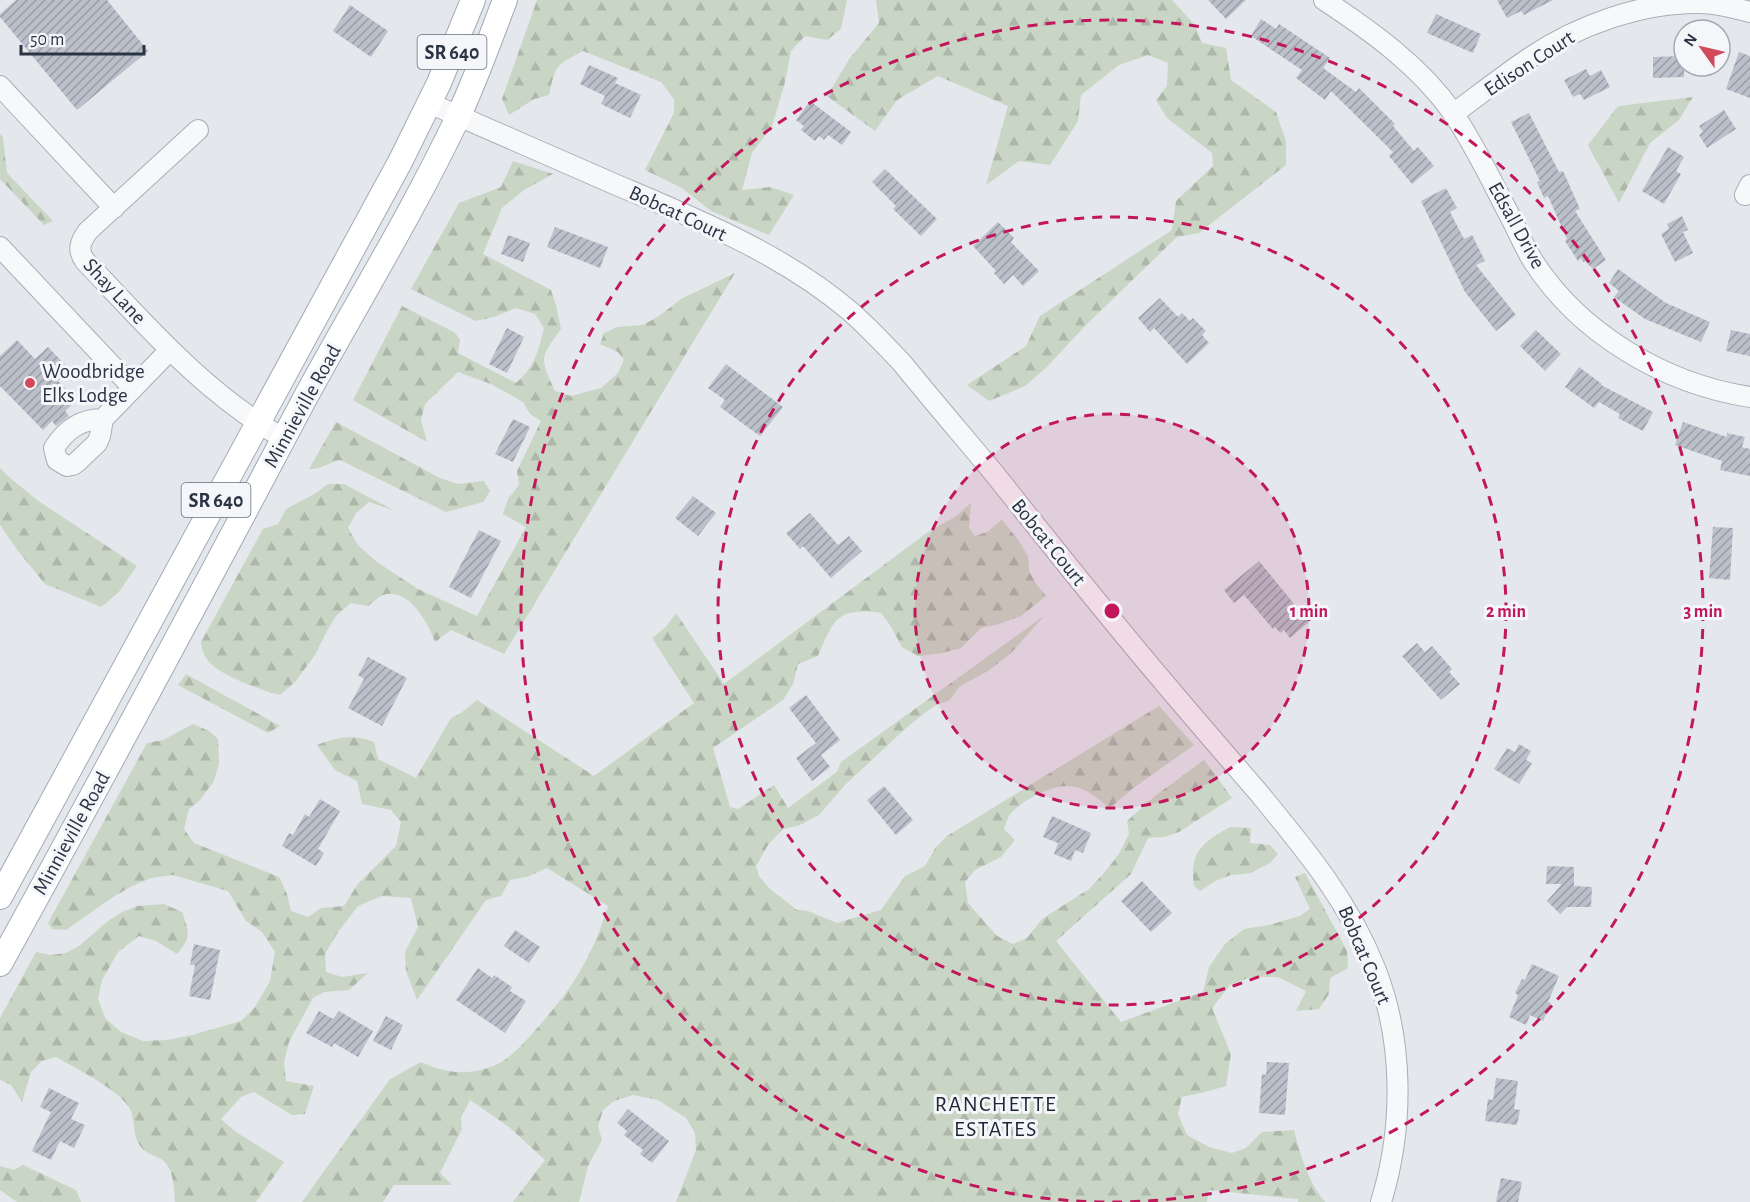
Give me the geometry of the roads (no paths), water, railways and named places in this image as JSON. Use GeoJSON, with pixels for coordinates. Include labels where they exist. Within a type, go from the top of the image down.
{"type":"FeatureCollection","features":[{"type":"Feature","properties":{"kind":"main road","name":"Minnieville Road"},"geometry":{"type":"LineString","coordinates":[[0,897],[382,197],[429,103],[473,0]]}},
{"type":"Feature","properties":{"kind":"main road","name":"Minnieville Road"},"geometry":{"type":"LineString","coordinates":[[0,964],[459,116],[505,0]]}},
{"type":"Feature","properties":{"kind":"street","name":"Edsall Drive"},"geometry":{"type":"LineString","coordinates":[[1324,0],[1405,61],[1440,96],[1482,163],[1533,260],[1559,294],[1580,315],[1607,338],[1641,359],[1692,382],[1750,397]]}},
{"type":"Feature","properties":{"kind":"street","name":"Edison Court"},"geometry":{"type":"LineString","coordinates":[[1453,114],[1532,56],[1590,25],[1643,9],[1679,2],[1727,6],[1750,12]]}},
{"type":"Feature","properties":{"kind":"street"},"geometry":{"type":"LineString","coordinates":[[0,86],[114,208]]}},
{"type":"Feature","properties":{"kind":"street","name":"Bobcat Court"},"geometry":{"type":"LineString","coordinates":[[429,103],[695,219],[790,268],[850,312],[902,363],[1161,679],[1305,849],[1352,918],[1384,994],[1394,1043],[1398,1088],[1396,1115],[1390,1161],[1381,1202]]}},
{"type":"Feature","properties":{"kind":"street","name":"Shay Lane"},"geometry":{"type":"LineString","coordinates":[[198,130],[88,231],[82,239],[81,255],[170,350],[196,374],[257,423],[285,439]]}},
{"type":"Feature","properties":{"kind":"street"},"geometry":{"type":"LineString","coordinates":[[4,258],[133,388]]}},
{"type":"Feature","properties":{"kind":"street"},"geometry":{"type":"LineString","coordinates":[[103,419],[170,350]]}},
{"type":"Feature","properties":{"kind":"place","name":"Woodbridge Elks Lodge"},"geometry":{"type":"Point","coordinates":[30,383]}},
{"type":"Feature","properties":{"kind":"district","name":"RANCHETTE ESTATES"},"geometry":{"type":"Point","coordinates":[996,1116]}}]}
